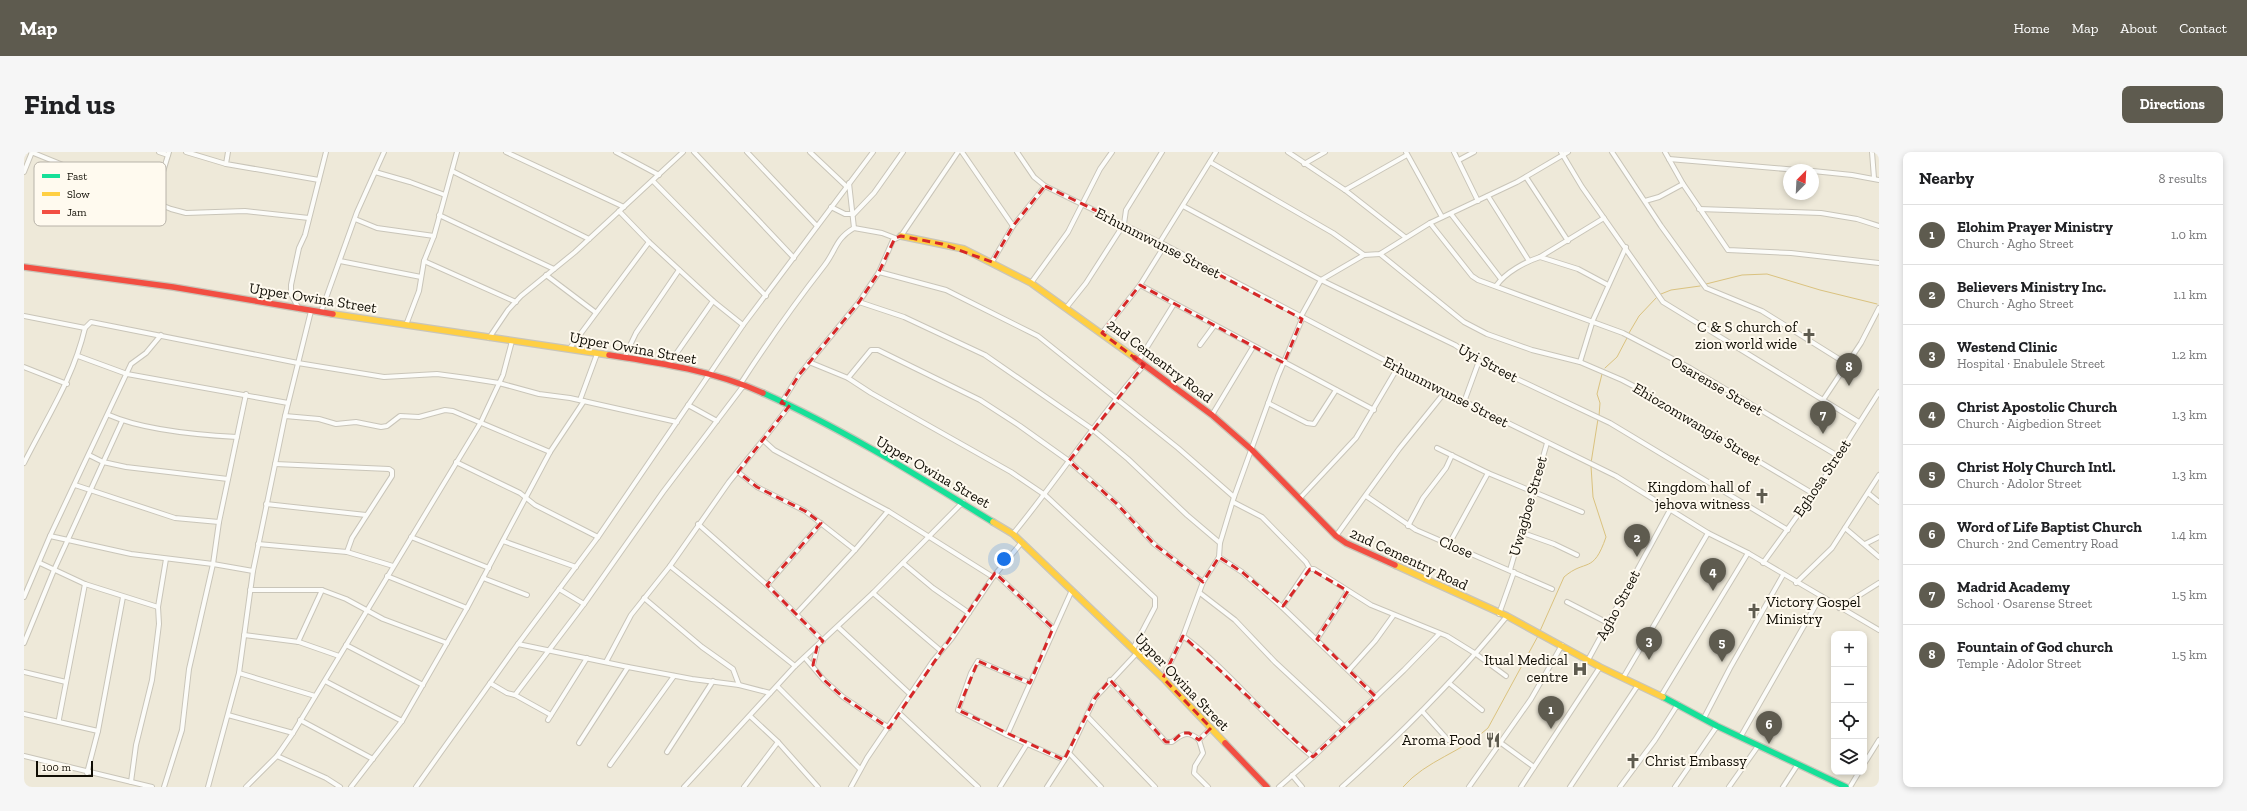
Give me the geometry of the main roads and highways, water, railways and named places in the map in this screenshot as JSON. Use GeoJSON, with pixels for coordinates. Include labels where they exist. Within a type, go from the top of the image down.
{"type":"FeatureCollection","features":[{"type":"Feature","properties":{"kind":"waterway"},"geometry":{"type":"LineString","coordinates":[[1706,284],[1742,275],[1767,274],[1820,290],[1877,304]]}},
{"type":"Feature","properties":{"kind":"waterway"},"geometry":{"type":"LineString","coordinates":[[1661,294],[1671,290],[1700,286]]}},
{"type":"Feature","properties":{"kind":"waterway"},"geometry":{"type":"LineString","coordinates":[[1629,333],[1639,316],[1657,297]]}},
{"type":"Feature","properties":{"kind":"waterway"},"geometry":{"type":"LineString","coordinates":[[1605,368],[1617,357],[1627,338]]}},
{"type":"Feature","properties":{"kind":"waterway"},"geometry":{"type":"LineString","coordinates":[[1599,416],[1600,403],[1597,394],[1602,374]]}},
{"type":"Feature","properties":{"kind":"waterway"},"geometry":{"type":"LineString","coordinates":[[1591,463],[1598,419]]}},
{"type":"Feature","properties":{"kind":"waterway"},"geometry":{"type":"LineString","coordinates":[[1540,631],[1564,577],[1572,571],[1593,561],[1597,557],[1606,537],[1593,497],[1591,466]]}},
{"type":"Feature","properties":{"kind":"waterway"},"geometry":{"type":"LineString","coordinates":[[1403,787],[1422,770],[1467,744],[1488,728],[1538,636]]}},
{"type":"Feature","properties":{"kind":"place","name":"C & S church of zion world wide"},"geometry":{"type":"Point","coordinates":[1809,336]}},
{"type":"Feature","properties":{"kind":"place","name":"Fountain of God church"},"geometry":{"type":"Point","coordinates":[1849,386]}},
{"type":"Feature","properties":{"kind":"place","name":"Madrid Academy"},"geometry":{"type":"Point","coordinates":[1823,434]}},
{"type":"Feature","properties":{"kind":"place","name":"Kingdom hall of jehova witness"},"geometry":{"type":"Point","coordinates":[1762,496]}},
{"type":"Feature","properties":{"kind":"place","name":"Believers Ministry Inc."},"geometry":{"type":"Point","coordinates":[1637,557]}},
{"type":"Feature","properties":{"kind":"place","name":"Christ Apostolic Church"},"geometry":{"type":"Point","coordinates":[1713,591]}},
{"type":"Feature","properties":{"kind":"place","name":"Victory Gospel Ministry"},"geometry":{"type":"Point","coordinates":[1754,611]}},
{"type":"Feature","properties":{"kind":"place","name":"Westend Clinic"},"geometry":{"type":"Point","coordinates":[1649,660]}},
{"type":"Feature","properties":{"kind":"place","name":"Christ Holy Church Intl."},"geometry":{"type":"Point","coordinates":[1722,662]}},
{"type":"Feature","properties":{"kind":"place","name":"Itual Medical centre"},"geometry":{"type":"Point","coordinates":[1580,669]}},
{"type":"Feature","properties":{"kind":"place","name":"Elohim Prayer Ministry"},"geometry":{"type":"Point","coordinates":[1551,729]}},
{"type":"Feature","properties":{"kind":"place","name":"Aroma Food"},"geometry":{"type":"Point","coordinates":[1493,740]}},
{"type":"Feature","properties":{"kind":"place","name":"Word of Life Baptist Church"},"geometry":{"type":"Point","coordinates":[1769,744]}},
{"type":"Feature","properties":{"kind":"place","name":"Christ Embassy"},"geometry":{"type":"Point","coordinates":[1633,761]}}]}
